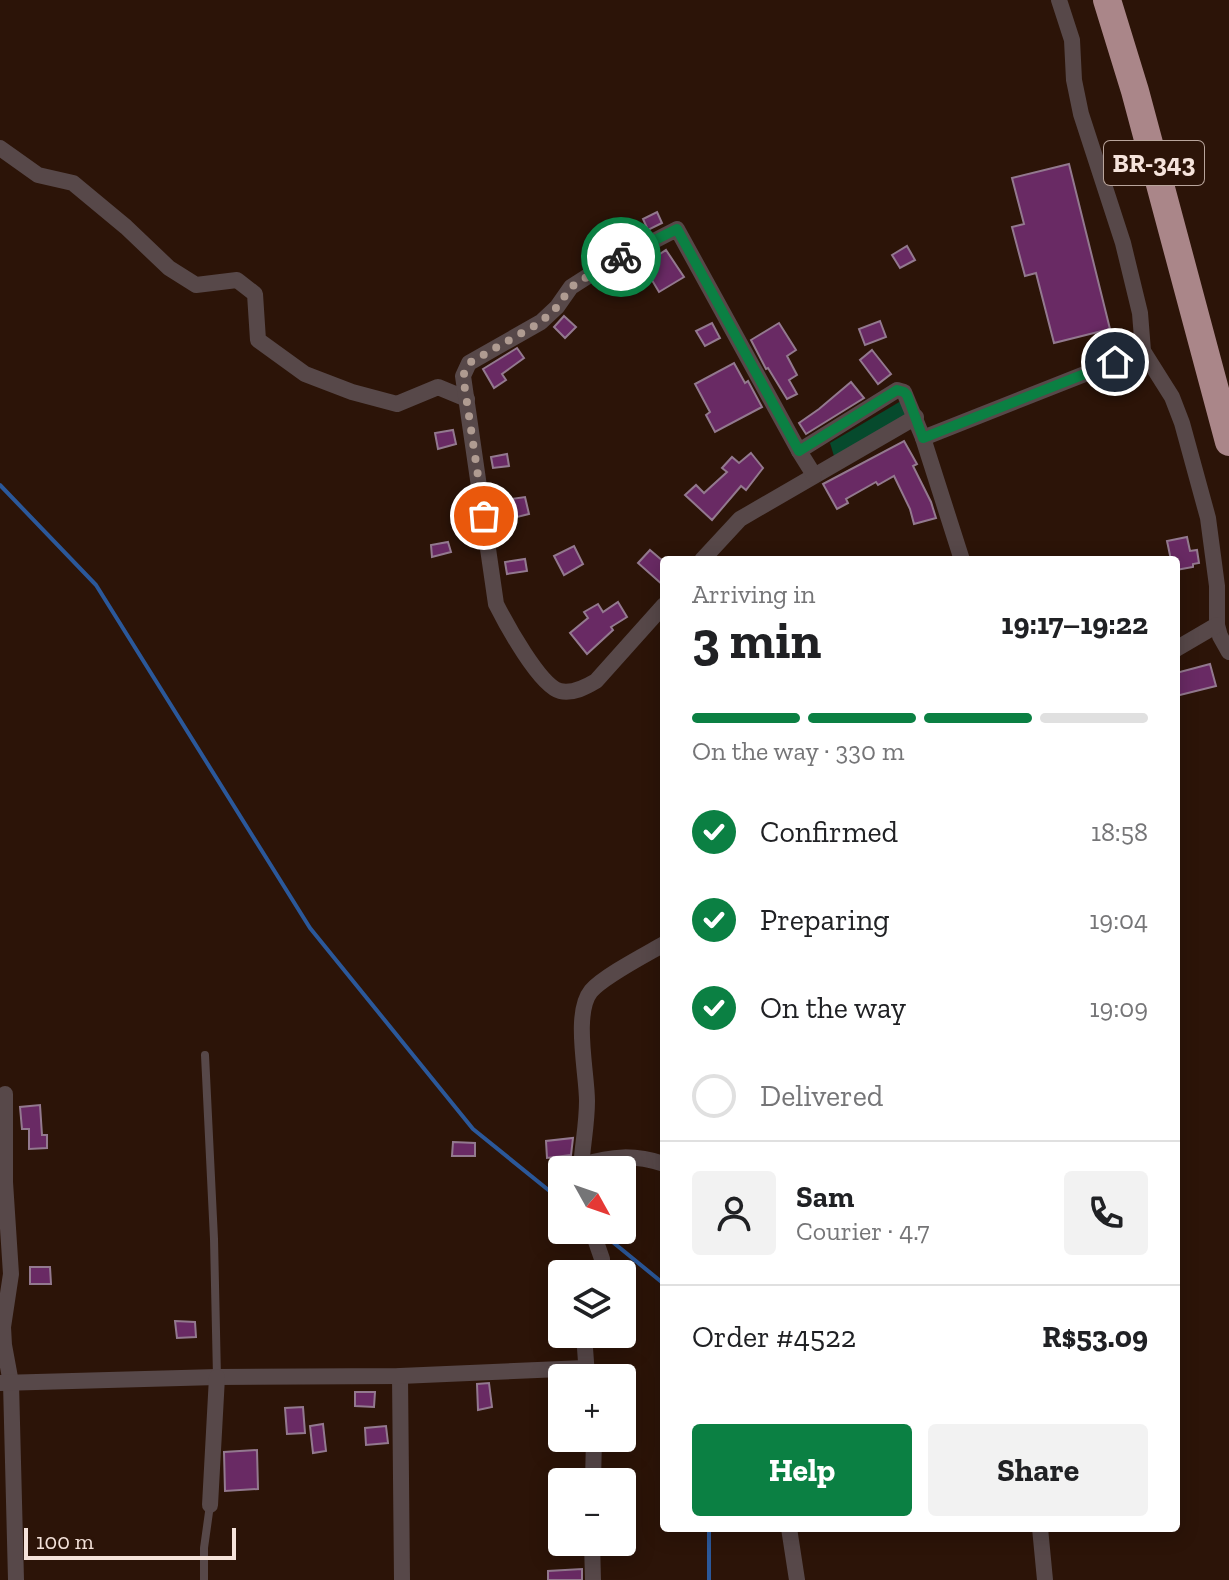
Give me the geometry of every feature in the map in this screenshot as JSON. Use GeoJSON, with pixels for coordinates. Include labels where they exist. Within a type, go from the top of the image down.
{"type":"FeatureCollection","features":[{"type":"Feature","properties":{"kind":"highway","name":"BR-343"},"geometry":{"type":"LineString","coordinates":[[1107,0],[1135,91],[1229,442]]}},
{"type":"Feature","properties":{"kind":"highway"},"geometry":{"type":"LineString","coordinates":[[1198,326],[1229,378]]}},
{"type":"Feature","properties":{"kind":"street"},"geometry":{"type":"LineString","coordinates":[[1059,0],[1072,40],[1074,80],[1081,114],[1123,243],[1140,313],[1143,351],[1172,397],[1208,518],[1217,586],[1217,625],[1229,652]]}},
{"type":"Feature","properties":{"kind":"street"},"geometry":{"type":"LineString","coordinates":[[0,148],[38,175],[73,183],[169,268],[196,285],[237,280],[255,294],[258,340],[305,374],[352,392],[397,404],[438,387],[467,399]]}},
{"type":"Feature","properties":{"kind":"street"},"geometry":{"type":"LineString","coordinates":[[660,609],[596,681],[571,692],[558,691],[544,681],[496,604],[463,376],[472,361],[541,322],[571,287],[583,279],[677,229],[814,475]]}},
{"type":"Feature","properties":{"kind":"street"},"geometry":{"type":"LineString","coordinates":[[923,438],[1143,351]]}},
{"type":"Feature","properties":{"kind":"street"},"geometry":{"type":"LineString","coordinates":[[799,451],[897,390],[904,392],[916,417],[961,556]]}},
{"type":"Feature","properties":{"kind":"street"},"geometry":{"type":"LineString","coordinates":[[706,556],[740,519],[916,417]]}},
{"type":"Feature","properties":{"kind":"street"},"geometry":{"type":"LineString","coordinates":[[1180,647],[1217,625]]}},
{"type":"Feature","properties":{"kind":"street"},"geometry":{"type":"LineString","coordinates":[[582,1156],[586,1090],[582,1008],[599,983],[660,946]]}},
{"type":"Feature","properties":{"kind":"street"},"geometry":{"type":"LineString","coordinates":[[5,1094],[3,1182],[11,1274],[3,1327],[16,1580]]}},
{"type":"Feature","properties":{"kind":"street"},"geometry":{"type":"LineString","coordinates":[[584,1145],[616,1156],[660,1156]]}},
{"type":"Feature","properties":{"kind":"street"},"geometry":{"type":"LineString","coordinates":[[636,1157],[660,1163]]}},
{"type":"Feature","properties":{"kind":"street"},"geometry":{"type":"LineString","coordinates":[[5,1383],[548,1374]]}},
{"type":"Feature","properties":{"kind":"street"},"geometry":{"type":"LineString","coordinates":[[400,1376],[402,1580]]}},
{"type":"Feature","properties":{"kind":"street"},"geometry":{"type":"LineString","coordinates":[[210,1505],[217,1377]]}},
{"type":"Feature","properties":{"kind":"street"},"geometry":{"type":"LineString","coordinates":[[790,1532],[797,1580]]}},
{"type":"Feature","properties":{"kind":"street"},"geometry":{"type":"LineString","coordinates":[[1040,1532],[1045,1580]]}},
{"type":"Feature","properties":{"kind":"street"},"geometry":{"type":"LineString","coordinates":[[592,1556],[593,1580]]}},
{"type":"Feature","properties":{"kind":"lane"},"geometry":{"type":"LineString","coordinates":[[205,1055],[217,1377]]}},
{"type":"Feature","properties":{"kind":"lane"},"geometry":{"type":"LineString","coordinates":[[204,1580],[204,1548],[210,1505]]}},
{"type":"Feature","properties":{"kind":"green space"},"geometry":{"type":"Polygon","coordinates":[[[901,401],[909,416],[834,456],[830,443],[901,401]]]}},
{"type":"Feature","properties":{"kind":"building"},"geometry":{"type":"Polygon","coordinates":[[[1069,164],[1110,329],[1054,343],[1036,273],[1025,276],[1012,227],[1024,224],[1012,178],[1069,164]]]}},
{"type":"Feature","properties":{"kind":"building"},"geometry":{"type":"Polygon","coordinates":[[[657,212],[662,223],[648,230],[643,219],[657,212]]]}},
{"type":"Feature","properties":{"kind":"building"},"geometry":{"type":"Polygon","coordinates":[[[907,246],[915,260],[900,268],[892,255],[907,246]]]}},
{"type":"Feature","properties":{"kind":"building"},"geometry":{"type":"Polygon","coordinates":[[[666,250],[684,277],[659,292],[643,265],[666,250]]]}},
{"type":"Feature","properties":{"kind":"building"},"geometry":{"type":"Polygon","coordinates":[[[564,316],[576,327],[565,338],[554,327],[564,316]]]}},
{"type":"Feature","properties":{"kind":"building"},"geometry":{"type":"Polygon","coordinates":[[[880,321],[886,337],[865,345],[859,329],[880,321]]]}},
{"type":"Feature","properties":{"kind":"building"},"geometry":{"type":"Polygon","coordinates":[[[712,323],[720,338],[705,346],[696,331],[712,323]]]}},
{"type":"Feature","properties":{"kind":"building"},"geometry":{"type":"Polygon","coordinates":[[[779,323],[796,350],[787,356],[797,375],[789,380],[797,394],[787,399],[751,340],[779,323]]]}},
{"type":"Feature","properties":{"kind":"building"},"geometry":{"type":"Polygon","coordinates":[[[517,348],[524,358],[502,374],[506,380],[494,388],[483,369],[517,348]]]}},
{"type":"Feature","properties":{"kind":"building"},"geometry":{"type":"Polygon","coordinates":[[[872,350],[891,374],[878,384],[860,360],[872,350]]]}},
{"type":"Feature","properties":{"kind":"building"},"geometry":{"type":"Polygon","coordinates":[[[734,363],[762,407],[715,432],[706,415],[710,412],[695,384],[734,363]]]}},
{"type":"Feature","properties":{"kind":"building"},"geometry":{"type":"Polygon","coordinates":[[[851,382],[864,398],[806,434],[799,423],[851,382]]]}},
{"type":"Feature","properties":{"kind":"building"},"geometry":{"type":"Polygon","coordinates":[[[453,430],[456,444],[438,449],[435,433],[453,430]]]}},
{"type":"Feature","properties":{"kind":"building"},"geometry":{"type":"Polygon","coordinates":[[[904,441],[917,464],[913,466],[936,518],[914,524],[894,476],[846,499],[848,503],[837,509],[823,484],[904,441]]]}},
{"type":"Feature","properties":{"kind":"building"},"geometry":{"type":"Polygon","coordinates":[[[751,453],[763,468],[746,490],[741,486],[712,520],[685,495],[696,485],[704,493],[727,472],[722,468],[732,457],[739,463],[751,453]]]}},
{"type":"Feature","properties":{"kind":"building"},"geometry":{"type":"Polygon","coordinates":[[[507,454],[509,466],[493,468],[491,457],[507,454]]]}},
{"type":"Feature","properties":{"kind":"building"},"geometry":{"type":"Polygon","coordinates":[[[525,497],[529,514],[501,521],[497,501],[525,497]]]}},
{"type":"Feature","properties":{"kind":"building"},"geometry":{"type":"Polygon","coordinates":[[[1187,537],[1190,551],[1197,550],[1199,563],[1180,569],[1180,556],[1170,556],[1167,541],[1187,537]]]}},
{"type":"Feature","properties":{"kind":"building"},"geometry":{"type":"Polygon","coordinates":[[[448,542],[451,552],[432,557],[431,545],[448,542]]]}},
{"type":"Feature","properties":{"kind":"building"},"geometry":{"type":"Polygon","coordinates":[[[574,546],[583,564],[564,575],[554,556],[574,546]]]}},
{"type":"Feature","properties":{"kind":"building"},"geometry":{"type":"Polygon","coordinates":[[[650,550],[660,559],[660,582],[638,563],[650,550]]]}},
{"type":"Feature","properties":{"kind":"building"},"geometry":{"type":"Polygon","coordinates":[[[525,559],[527,571],[507,574],[505,562],[525,559]]]}},
{"type":"Feature","properties":{"kind":"building"},"geometry":{"type":"Polygon","coordinates":[[[618,602],[627,617],[611,627],[613,630],[587,654],[570,633],[588,618],[584,612],[598,604],[603,612],[618,602]]]}},
{"type":"Feature","properties":{"kind":"building"},"geometry":{"type":"Polygon","coordinates":[[[1210,664],[1216,686],[1180,695],[1180,672],[1210,664]]]}},
{"type":"Feature","properties":{"kind":"building"},"geometry":{"type":"Polygon","coordinates":[[[40,1105],[42,1135],[47,1135],[47,1148],[29,1149],[29,1129],[22,1129],[20,1107],[40,1105]]]}},
{"type":"Feature","properties":{"kind":"building"},"geometry":{"type":"Polygon","coordinates":[[[573,1138],[571,1155],[547,1158],[546,1141],[573,1138]]]}},
{"type":"Feature","properties":{"kind":"building"},"geometry":{"type":"Polygon","coordinates":[[[453,1142],[475,1143],[475,1156],[452,1156],[453,1142]]]}},
{"type":"Feature","properties":{"kind":"building"},"geometry":{"type":"Polygon","coordinates":[[[30,1267],[50,1267],[51,1284],[30,1284],[30,1267]]]}},
{"type":"Feature","properties":{"kind":"building"},"geometry":{"type":"Polygon","coordinates":[[[175,1321],[195,1322],[196,1337],[177,1338],[175,1321]]]}},
{"type":"Feature","properties":{"kind":"building"},"geometry":{"type":"Polygon","coordinates":[[[489,1383],[492,1407],[478,1410],[477,1384],[489,1383]]]}},
{"type":"Feature","properties":{"kind":"building"},"geometry":{"type":"Polygon","coordinates":[[[355,1392],[375,1392],[374,1407],[355,1406],[355,1392]]]}},
{"type":"Feature","properties":{"kind":"building"},"geometry":{"type":"Polygon","coordinates":[[[303,1407],[305,1433],[287,1434],[285,1408],[303,1407]]]}},
{"type":"Feature","properties":{"kind":"building"},"geometry":{"type":"Polygon","coordinates":[[[323,1424],[326,1451],[313,1453],[310,1426],[323,1424]]]}},
{"type":"Feature","properties":{"kind":"building"},"geometry":{"type":"Polygon","coordinates":[[[386,1426],[388,1443],[366,1445],[365,1428],[386,1426]]]}},
{"type":"Feature","properties":{"kind":"building"},"geometry":{"type":"Polygon","coordinates":[[[257,1450],[258,1489],[225,1491],[224,1452],[257,1450]]]}},
{"type":"Feature","properties":{"kind":"building"},"geometry":{"type":"Polygon","coordinates":[[[582,1569],[582,1580],[548,1580],[548,1571],[582,1569]]]}},
{"type":"Feature","properties":{"kind":"waterway"},"geometry":{"type":"LineString","coordinates":[[0,485],[96,585],[310,928],[473,1129],[548,1190]]}},
{"type":"Feature","properties":{"kind":"waterway"},"geometry":{"type":"LineString","coordinates":[[615,1244],[660,1281]]}},
{"type":"Feature","properties":{"kind":"waterway"},"geometry":{"type":"LineString","coordinates":[[709,1532],[709,1580]]}},
{"type":"Feature","properties":{"kind":"way so far"},"geometry":{"type":"LineString","coordinates":[[484,516],[463,376],[465,370],[469,363],[541,322],[571,287],[621,257]]}},
{"type":"Feature","properties":{"kind":"route"},"geometry":{"type":"LineString","coordinates":[[621,257],[677,229],[799,451],[897,390],[907,395],[923,438],[1115,362]]}}]}
